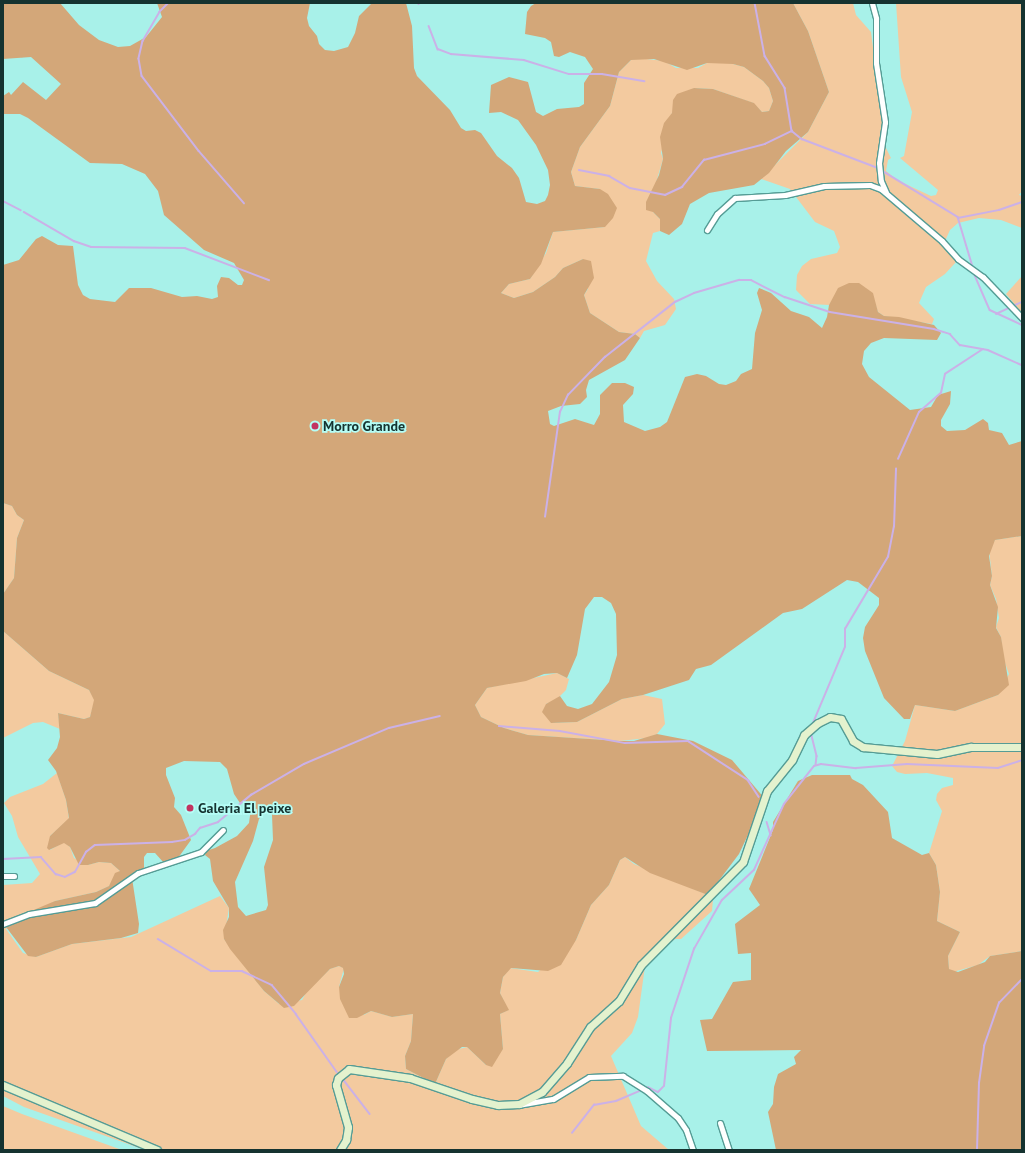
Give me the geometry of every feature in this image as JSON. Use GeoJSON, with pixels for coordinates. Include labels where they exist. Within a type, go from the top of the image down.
{"type":"FeatureCollection","features":[{"type":"Feature","properties":{"kind":"street"},"geometry":{"type":"LineString","coordinates":[[872,3],[876,18],[876,63],[885,122],[878,163],[881,181],[887,195]]}},
{"type":"Feature","properties":{"kind":"street"},"geometry":{"type":"LineString","coordinates":[[707,230],[717,214],[735,198],[785,195],[812,187],[870,185],[887,195],[942,241],[958,259],[984,277],[1022,318]]}},
{"type":"Feature","properties":{"kind":"street"},"geometry":{"type":"LineString","coordinates":[[513,1106],[545,1089],[567,1063],[590,1027],[619,1000],[642,964],[736,872],[747,854],[767,791],[792,760],[804,735],[818,723],[836,717],[841,719],[857,745],[874,748],[937,754],[972,747],[1022,747]]}},
{"type":"Feature","properties":{"kind":"street"},"geometry":{"type":"LineString","coordinates":[[3,924],[29,914],[95,904],[138,873],[201,852],[223,830]]}},
{"type":"Feature","properties":{"kind":"street"},"geometry":{"type":"LineString","coordinates":[[3,876],[14,876]]}},
{"type":"Feature","properties":{"kind":"street"},"geometry":{"type":"LineString","coordinates":[[340,1150],[346,1140],[348,1127],[336,1085],[338,1078],[349,1069],[410,1078],[472,1099],[513,1106],[548,1100],[589,1077],[623,1076],[647,1090],[678,1118],[686,1130],[693,1150]]}},
{"type":"Feature","properties":{"kind":"street"},"geometry":{"type":"LineString","coordinates":[[3,1085],[157,1150]]}},
{"type":"Feature","properties":{"kind":"street"},"geometry":{"type":"LineString","coordinates":[[720,1123],[729,1150]]}},
{"type":"Feature","properties":{"kind":"shaded area"},"geometry":{"type":"Polygon","coordinates":[[[3,3],[60,3],[79,25],[99,40],[118,47],[130,46],[146,37],[162,17],[157,3],[310,3],[307,18],[309,26],[317,36],[319,44],[325,50],[334,51],[348,47],[355,33],[359,16],[372,3],[406,3],[412,26],[414,68],[417,76],[450,110],[461,128],[466,131],[475,130],[481,133],[497,156],[512,168],[519,178],[526,202],[537,204],[545,201],[548,195],[550,185],[548,170],[536,145],[518,120],[501,112],[489,113],[491,85],[509,77],[528,82],[536,112],[543,116],[557,109],[579,107],[584,104],[584,83],[593,69],[585,57],[570,52],[559,57],[554,56],[551,42],[545,38],[525,34],[527,12],[531,6],[536,3],[793,3],[808,31],[829,92],[808,132],[786,151],[769,173],[754,185],[709,193],[690,204],[682,224],[669,235],[660,231],[660,219],[653,212],[646,210],[646,202],[659,175],[663,159],[660,137],[664,123],[672,113],[673,100],[677,94],[694,88],[713,89],[754,103],[762,112],[769,111],[773,101],[769,88],[763,81],[744,67],[733,64],[707,63],[687,70],[654,59],[631,60],[619,72],[610,106],[580,147],[571,172],[575,186],[600,189],[608,194],[617,208],[613,218],[605,227],[553,232],[541,264],[530,279],[509,284],[501,293],[514,298],[533,292],[555,277],[563,268],[583,259],[591,261],[594,278],[584,295],[590,313],[619,332],[635,334],[640,338],[625,360],[589,380],[586,390],[587,397],[580,404],[561,406],[548,411],[550,424],[554,426],[575,419],[594,425],[600,414],[600,395],[612,383],[625,383],[634,387],[633,394],[623,405],[624,422],[645,431],[660,427],[667,422],[685,377],[697,374],[706,376],[719,384],[726,385],[736,381],[741,374],[752,369],[755,333],[762,310],[757,293],[759,288],[771,293],[791,311],[809,317],[822,328],[827,317],[829,305],[838,288],[849,283],[859,283],[873,293],[878,312],[884,316],[899,317],[934,325],[941,333],[937,340],[884,338],[871,343],[864,351],[862,364],[869,377],[910,410],[931,407],[938,395],[951,391],[950,404],[941,420],[941,426],[947,431],[965,430],[983,419],[988,423],[989,430],[1002,433],[1009,445],[1022,441],[1022,536],[995,540],[989,556],[992,576],[990,585],[998,607],[996,628],[1001,637],[1009,685],[998,695],[955,711],[915,705],[910,719],[904,719],[884,698],[865,651],[863,638],[865,627],[879,605],[879,598],[858,582],[847,580],[802,609],[783,613],[711,665],[696,669],[689,680],[643,695],[622,699],[577,722],[551,723],[542,712],[546,704],[560,696],[567,706],[578,709],[592,704],[609,682],[617,655],[616,614],[611,603],[602,597],[594,597],[585,609],[577,655],[567,678],[557,673],[544,674],[526,681],[487,688],[475,705],[481,717],[504,728],[528,735],[634,741],[657,734],[693,741],[732,760],[765,799],[739,854],[708,895],[650,873],[625,857],[620,860],[609,885],[591,905],[576,940],[561,965],[548,971],[511,968],[503,977],[500,993],[509,1010],[500,1014],[503,1049],[492,1067],[486,1065],[467,1047],[462,1047],[446,1059],[435,1084],[406,1069],[405,1056],[411,1041],[413,1014],[392,1017],[371,1011],[357,1018],[349,1018],[340,999],[339,987],[344,974],[343,968],[339,966],[330,969],[294,1006],[284,1008],[264,991],[230,949],[224,939],[223,930],[229,917],[229,908],[213,881],[210,859],[205,855],[206,851],[215,848],[237,836],[249,823],[251,808],[249,802],[240,803],[234,794],[227,769],[220,762],[184,761],[166,768],[166,775],[175,798],[174,807],[181,815],[191,840],[178,858],[164,863],[155,853],[147,853],[144,857],[144,873],[132,878],[139,924],[138,933],[121,938],[72,944],[36,957],[28,956],[3,923],[55,901],[96,892],[109,886],[115,873],[120,871],[111,863],[99,862],[88,865],[79,865],[70,847],[64,843],[49,850],[47,848],[50,836],[69,818],[66,800],[56,771],[48,760],[57,748],[60,737],[58,713],[84,719],[90,717],[94,700],[89,690],[49,671],[3,631],[3,594],[14,578],[17,538],[24,520],[17,515],[12,506],[3,503],[3,265],[19,260],[36,239],[42,236],[58,245],[73,246],[78,285],[83,295],[90,299],[115,302],[129,288],[151,288],[182,297],[197,296],[212,299],[218,297],[217,286],[221,277],[229,278],[238,285],[242,285],[244,280],[234,263],[204,250],[164,215],[158,191],[145,174],[122,164],[90,163],[28,118],[20,114],[3,114],[3,96],[9,92],[11,95],[23,82],[46,100],[61,84],[31,57],[3,59],[3,3]],[[269,808],[259,819],[253,841],[235,882],[238,907],[246,916],[266,910],[268,905],[264,867],[273,840],[272,815],[269,808]]]}},
{"type":"Feature","properties":{"kind":"shaded area"},"geometry":{"type":"Polygon","coordinates":[[[793,3],[853,3],[856,15],[871,32],[886,148],[891,158],[888,160],[886,171],[897,180],[931,196],[936,195],[938,190],[900,158],[904,156],[912,112],[901,77],[896,3],[1022,3],[1022,191],[1019,195],[1022,196],[1022,228],[1001,220],[979,218],[958,223],[950,230],[945,241],[956,262],[945,274],[926,287],[919,303],[934,319],[932,324],[884,316],[878,312],[876,306],[837,294],[829,305],[810,304],[796,290],[797,275],[802,266],[811,259],[837,253],[840,247],[834,231],[815,222],[790,189],[761,179],[808,132],[829,92],[808,31],[793,3]]]}},
{"type":"Feature","properties":{"kind":"shaded area"},"geometry":{"type":"Polygon","coordinates":[[[638,58],[664,61],[676,68],[698,68],[707,63],[720,61],[744,67],[763,81],[769,88],[773,101],[769,111],[762,112],[753,103],[713,89],[694,88],[672,113],[661,153],[663,159],[655,186],[653,212],[660,219],[660,231],[653,233],[646,261],[657,281],[674,299],[676,309],[665,325],[644,331],[640,338],[635,334],[619,332],[590,313],[584,295],[588,289],[583,259],[563,268],[555,277],[533,292],[514,298],[501,293],[509,284],[530,279],[546,253],[553,232],[605,227],[600,189],[575,186],[571,172],[580,147],[610,106],[619,72],[631,60],[638,58]]]}},
{"type":"Feature","properties":{"kind":"shaded area"},"geometry":{"type":"Polygon","coordinates":[[[1022,276],[1022,313],[1006,294],[1022,276]]]}},
{"type":"Feature","properties":{"kind":"shaded area"},"geometry":{"type":"Polygon","coordinates":[[[3,503],[12,506],[17,515],[24,520],[17,538],[14,578],[3,594],[3,503]]]}},
{"type":"Feature","properties":{"kind":"shaded area"},"geometry":{"type":"Polygon","coordinates":[[[1022,536],[1022,951],[990,956],[978,965],[953,972],[949,969],[948,956],[960,932],[937,921],[940,892],[936,865],[929,853],[942,811],[936,800],[937,794],[942,788],[953,785],[953,778],[927,773],[905,774],[897,772],[892,766],[905,741],[915,705],[955,711],[998,695],[1009,674],[1002,655],[1001,637],[996,627],[999,618],[996,599],[990,585],[992,576],[989,550],[995,540],[1022,536]]]}},
{"type":"Feature","properties":{"kind":"shaded area"},"geometry":{"type":"Polygon","coordinates":[[[3,631],[49,671],[89,690],[95,700],[90,717],[84,719],[58,713],[60,729],[43,722],[33,723],[3,738],[3,631]]]}},
{"type":"Feature","properties":{"kind":"shaded area"},"geometry":{"type":"Polygon","coordinates":[[[557,673],[569,679],[566,690],[556,700],[546,704],[551,723],[577,722],[622,699],[643,695],[662,699],[665,724],[657,734],[647,738],[620,741],[528,735],[504,728],[481,717],[475,705],[487,688],[557,673]]]}},
{"type":"Feature","properties":{"kind":"shaded area"},"geometry":{"type":"Polygon","coordinates":[[[57,773],[66,800],[69,819],[50,836],[50,850],[64,842],[70,847],[74,858],[88,865],[99,862],[111,863],[120,871],[109,886],[96,892],[55,901],[6,929],[23,953],[36,957],[72,944],[131,937],[220,896],[229,908],[224,939],[264,991],[279,1004],[302,1000],[307,991],[330,969],[339,966],[344,968],[339,987],[364,1015],[371,1011],[392,1017],[413,1014],[411,1041],[405,1056],[406,1069],[435,1084],[446,1059],[455,1050],[467,1047],[486,1065],[503,1049],[500,1014],[508,1010],[500,993],[503,977],[510,968],[538,972],[576,940],[591,905],[609,885],[620,860],[625,857],[634,864],[708,895],[713,899],[712,911],[681,939],[675,939],[667,945],[645,966],[638,1017],[632,1033],[611,1056],[641,1126],[669,1150],[145,1150],[24,1107],[3,1096],[3,885],[32,883],[40,874],[18,837],[12,816],[4,803],[10,797],[43,784],[57,773]]]}},
{"type":"Feature","properties":{"kind":"shaded area"},"geometry":{"type":"Polygon","coordinates":[[[812,775],[850,775],[852,779],[863,785],[888,812],[892,838],[922,855],[929,853],[936,865],[940,892],[937,921],[960,932],[948,956],[949,969],[958,972],[985,962],[990,956],[1022,951],[1022,1150],[776,1150],[768,1112],[773,1104],[774,1087],[778,1074],[796,1064],[794,1057],[801,1050],[707,1051],[700,1020],[712,1019],[733,982],[751,980],[751,953],[738,954],[735,924],[760,905],[749,889],[773,830],[773,822],[798,781],[812,775]]]}},
{"type":"Feature","properties":{"kind":"shaded area"},"geometry":{"type":"Polygon","coordinates":[[[3,1106],[22,1114],[122,1150],[3,1150],[3,1106]]]}},
{"type":"Feature","properties":{"kind":"waterway"},"geometry":{"type":"LineString","coordinates":[[169,3],[160,12],[143,41],[139,59],[142,76],[199,151],[244,203]]}},
{"type":"Feature","properties":{"kind":"waterway"},"geometry":{"type":"LineString","coordinates":[[755,3],[765,56],[785,88],[792,131],[802,139],[878,168]]}},
{"type":"Feature","properties":{"kind":"waterway"},"geometry":{"type":"LineString","coordinates":[[429,26],[438,49],[451,54],[524,60],[569,74],[602,74],[644,81]]}},
{"type":"Feature","properties":{"kind":"waterway"},"geometry":{"type":"LineString","coordinates":[[579,170],[609,176],[630,188],[665,195],[682,187],[704,160],[765,144],[792,131]]}},
{"type":"Feature","properties":{"kind":"waterway"},"geometry":{"type":"LineString","coordinates":[[881,170],[958,217],[973,267]]}},
{"type":"Feature","properties":{"kind":"waterway"},"geometry":{"type":"LineString","coordinates":[[3,201],[21,210]]}},
{"type":"Feature","properties":{"kind":"waterway"},"geometry":{"type":"LineString","coordinates":[[958,218],[999,210],[1022,202]]}},
{"type":"Feature","properties":{"kind":"waterway"},"geometry":{"type":"LineString","coordinates":[[24,212],[74,241],[91,247],[185,248],[269,280]]}},
{"type":"Feature","properties":{"kind":"waterway"},"geometry":{"type":"LineString","coordinates":[[974,273],[990,310],[1022,325]]}},
{"type":"Feature","properties":{"kind":"waterway"},"geometry":{"type":"LineString","coordinates":[[545,517],[560,412],[568,395],[605,357],[675,302],[694,293],[739,280],[751,280],[785,297],[830,312],[934,329],[950,334],[960,345],[988,350],[1022,365]]}},
{"type":"Feature","properties":{"kind":"waterway"},"geometry":{"type":"LineString","coordinates":[[1013,306],[1022,302]]}},
{"type":"Feature","properties":{"kind":"waterway"},"geometry":{"type":"LineString","coordinates":[[996,314],[1009,308]]}},
{"type":"Feature","properties":{"kind":"waterway"},"geometry":{"type":"LineString","coordinates":[[898,459],[919,412],[941,393],[945,374],[983,349]]}},
{"type":"Feature","properties":{"kind":"waterway"},"geometry":{"type":"LineString","coordinates":[[813,723],[845,647],[845,629],[888,557],[894,527],[896,469]]}},
{"type":"Feature","properties":{"kind":"waterway"},"geometry":{"type":"LineString","coordinates":[[3,859],[41,857],[56,874],[65,877],[75,872],[86,852],[95,845],[172,842],[185,840],[195,834],[200,828],[218,822],[251,795],[304,764],[389,728],[440,716]]}},
{"type":"Feature","properties":{"kind":"waterway"},"geometry":{"type":"LineString","coordinates":[[499,726],[560,731],[625,743],[688,741],[748,780],[759,797]]}},
{"type":"Feature","properties":{"kind":"waterway"},"geometry":{"type":"LineString","coordinates":[[811,732],[817,756],[816,765]]}},
{"type":"Feature","properties":{"kind":"waterway"},"geometry":{"type":"LineString","coordinates":[[648,1087],[658,1092],[664,1086],[671,1018],[694,949],[722,900],[754,870],[784,804],[814,766],[821,764],[856,768],[907,764],[998,768],[1022,760]]}},
{"type":"Feature","properties":{"kind":"waterway"},"geometry":{"type":"LineString","coordinates":[[767,822],[771,835]]}},
{"type":"Feature","properties":{"kind":"waterway"},"geometry":{"type":"LineString","coordinates":[[158,939],[211,971],[242,971],[272,985],[296,1014],[337,1072]]}},
{"type":"Feature","properties":{"kind":"waterway"},"geometry":{"type":"LineString","coordinates":[[977,1150],[979,1083],[984,1046],[999,1003],[1022,979]]}},
{"type":"Feature","properties":{"kind":"waterway"},"geometry":{"type":"LineString","coordinates":[[343,1079],[370,1114]]}},
{"type":"Feature","properties":{"kind":"waterway"},"geometry":{"type":"LineString","coordinates":[[572,1133],[594,1105],[616,1101],[640,1091]]}},
{"type":"Feature","properties":{"kind":"place","name":"Morro Grande"},"geometry":{"type":"Point","coordinates":[315,426]}},
{"type":"Feature","properties":{"kind":"place","name":"Galeria El peixe"},"geometry":{"type":"Point","coordinates":[190,808]}}]}
